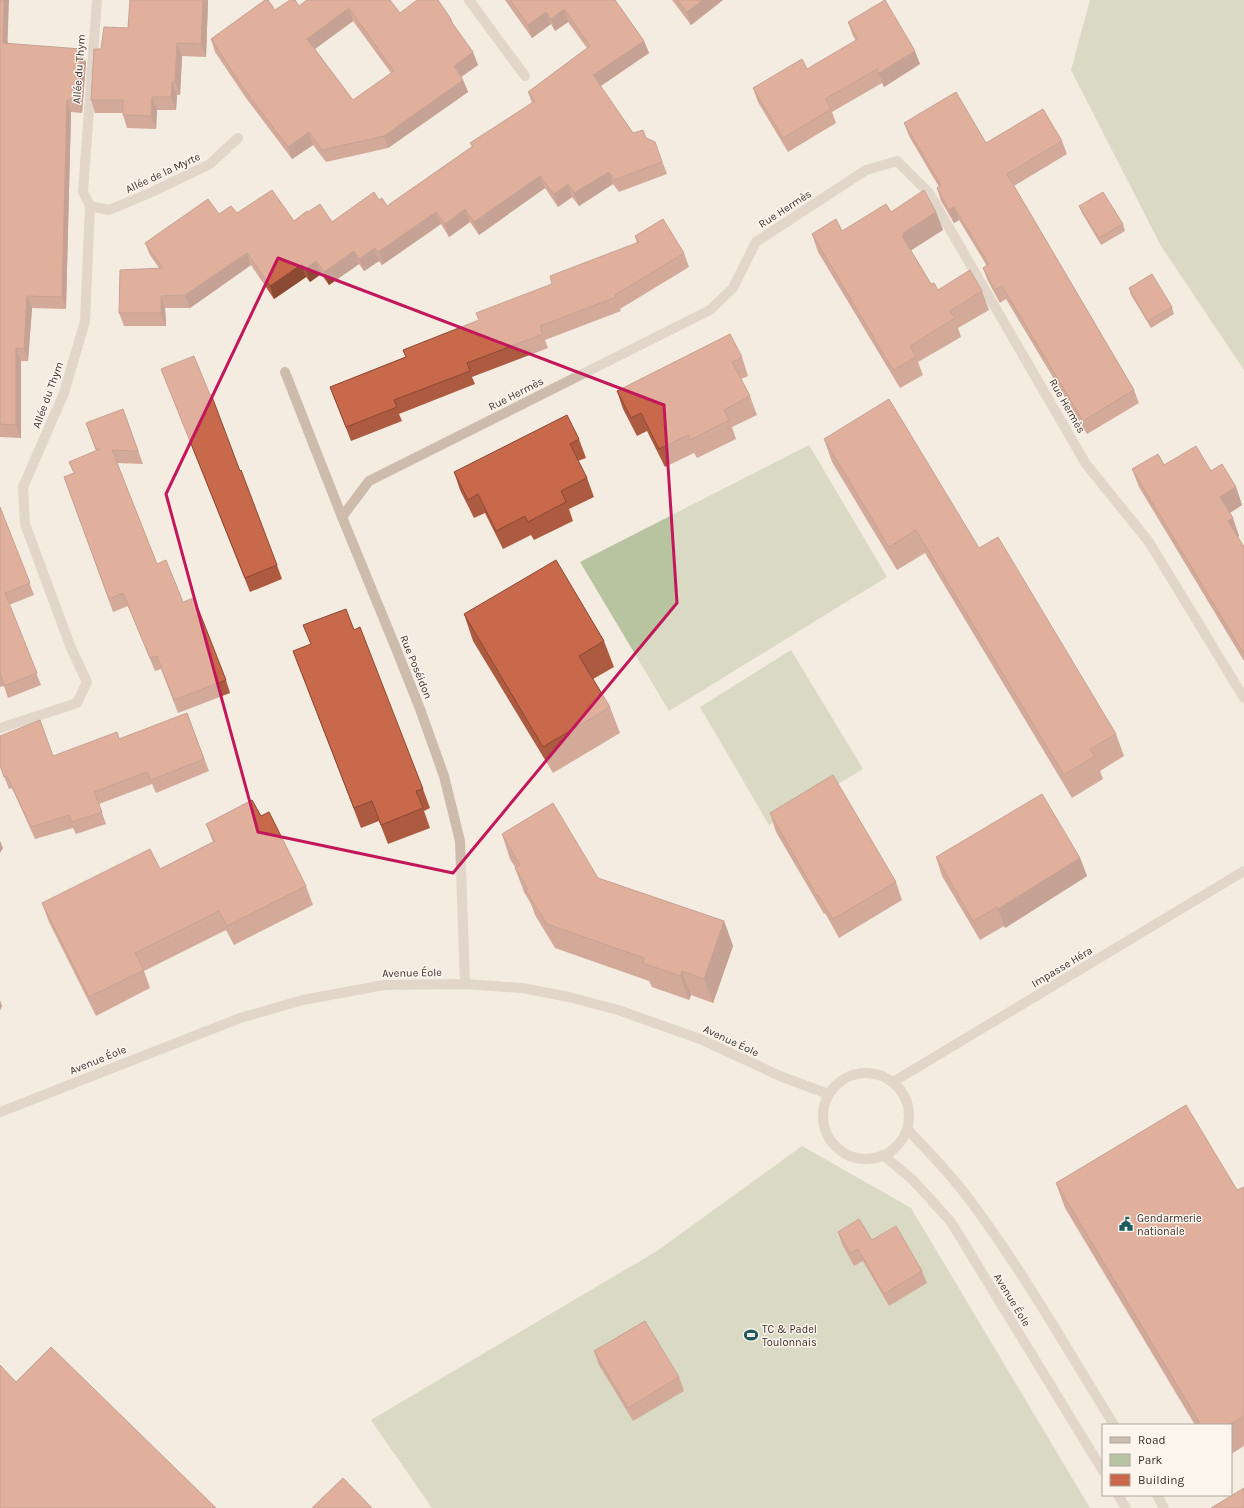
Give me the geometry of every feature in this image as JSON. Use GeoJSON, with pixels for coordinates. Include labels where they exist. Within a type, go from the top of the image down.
{"type":"FeatureCollection","features":[{"type":"Feature","properties":{"kind":"street","name":"Allée du Thym"},"geometry":{"type":"LineString","coordinates":[[0,728],[76,703],[87,682],[71,648],[25,524],[24,487],[64,393],[85,321],[90,206],[83,192],[97,0]]}},
{"type":"Feature","properties":{"kind":"street"},"geometry":{"type":"LineString","coordinates":[[469,0],[525,76]]}},
{"type":"Feature","properties":{"kind":"street","name":"Allée de la Myrte"},"geometry":{"type":"LineString","coordinates":[[90,206],[109,210],[152,192],[210,164],[238,138]]}},
{"type":"Feature","properties":{"kind":"street","name":"Rue Hermès"},"geometry":{"type":"LineString","coordinates":[[342,517],[369,481],[710,310],[733,288],[756,242],[866,170],[897,162],[929,192],[1086,464],[1149,542],[1244,698]]}},
{"type":"Feature","properties":{"kind":"street","name":"Rue Poséidon"},"geometry":{"type":"LineString","coordinates":[[285,372],[397,651],[444,776],[460,841],[465,984]]}},
{"type":"Feature","properties":{"kind":"street","name":"Impasse Héra"},"geometry":{"type":"LineString","coordinates":[[892,1082],[1244,871]]}},
{"type":"Feature","properties":{"kind":"street","name":"Avenue Éole"},"geometry":{"type":"LineString","coordinates":[[0,1112],[240,1018],[303,1000],[384,985],[465,984],[522,988],[569,997],[618,1010],[700,1039],[780,1076],[828,1094]]}},
{"type":"Feature","properties":{"kind":"street"},"geometry":{"type":"LineString","coordinates":[[863,1072],[877,1074],[892,1082],[899,1089],[906,1101],[909,1115],[907,1129],[901,1141],[891,1151],[879,1157],[864,1159],[850,1156],[837,1149],[828,1137],[822,1123],[823,1108],[828,1094],[837,1083],[849,1076],[863,1072]]}},
{"type":"Feature","properties":{"kind":"street","name":"Avenue Éole"},"geometry":{"type":"LineString","coordinates":[[907,1129],[936,1159],[969,1199],[1021,1273],[1113,1424]]}},
{"type":"Feature","properties":{"kind":"street","name":"Avenue Éole"},"geometry":{"type":"LineString","coordinates":[[883,1155],[913,1180],[951,1222],[1102,1469]]}},
{"type":"Feature","properties":{"kind":"street"},"geometry":{"type":"LineString","coordinates":[[1119,1496],[1126,1508]]}},
{"type":"Feature","properties":{"kind":"street"},"geometry":{"type":"LineString","coordinates":[[1157,1496],[1164,1508]]}},
{"type":"Feature","properties":{"kind":"highlighted area"},"geometry":{"type":"Polygon","coordinates":[[[278,258],[664,405],[677,603],[453,873],[258,832],[166,494],[278,258]]]}},
{"type":"Feature","properties":{"kind":"green space"},"geometry":{"type":"Polygon","coordinates":[[[1090,0],[1244,0],[1244,370],[1161,246],[1071,70],[1090,0]]]}},
{"type":"Feature","properties":{"kind":"green space"},"geometry":{"type":"Polygon","coordinates":[[[809,445],[887,577],[669,711],[580,562],[809,445]]]}},
{"type":"Feature","properties":{"kind":"green space"},"geometry":{"type":"Polygon","coordinates":[[[791,650],[863,769],[769,825],[700,707],[791,650]]]}},
{"type":"Feature","properties":{"kind":"green space","name":"TC & Padel Toulonnais"},"geometry":{"type":"Polygon","coordinates":[[[802,1146],[911,1208],[1090,1508],[432,1508],[371,1420],[657,1251],[802,1146]]]}},
{"type":"Feature","properties":{"kind":"building"},"geometry":{"type":"Polygon","coordinates":[[[0,0],[4,0],[3,43],[81,49],[78,100],[67,100],[62,297],[27,296],[24,349],[16,348],[16,425],[0,424],[0,0]]]}},
{"type":"Feature","properties":{"kind":"building"},"geometry":{"type":"Polygon","coordinates":[[[130,0],[203,0],[201,44],[177,43],[175,82],[172,82],[171,97],[152,97],[151,116],[123,115],[123,100],[91,100],[94,49],[101,49],[104,27],[128,28],[130,0]]]}},
{"type":"Feature","properties":{"kind":"building"},"geometry":{"type":"Polygon","coordinates":[[[265,0],[268,0],[275,10],[290,0],[295,0],[299,6],[307,0],[390,0],[400,13],[417,0],[438,0],[451,19],[450,20],[473,52],[454,66],[463,80],[384,136],[322,150],[309,132],[288,147],[241,85],[211,39],[265,0]],[[349,8],[307,39],[353,100],[394,71],[349,8]]]}},
{"type":"Feature","properties":{"kind":"building"},"geometry":{"type":"Polygon","coordinates":[[[510,0],[615,0],[644,41],[593,75],[633,133],[643,130],[646,138],[655,142],[662,162],[614,180],[609,172],[574,193],[568,184],[554,194],[540,176],[474,222],[465,209],[445,224],[436,212],[378,252],[375,248],[359,259],[354,251],[324,272],[316,261],[305,269],[302,264],[270,286],[247,253],[185,295],[161,296],[161,313],[119,313],[120,270],[163,268],[145,243],[208,199],[219,214],[231,206],[237,213],[272,190],[294,221],[307,211],[308,212],[320,204],[332,222],[374,192],[379,200],[382,198],[387,206],[473,146],[470,143],[535,101],[528,92],[590,46],[564,9],[551,19],[546,12],[528,25],[510,0]]]}},
{"type":"Feature","properties":{"kind":"building"},"geometry":{"type":"Polygon","coordinates":[[[677,0],[703,0],[687,12],[677,0]]]}},
{"type":"Feature","properties":{"kind":"building"},"geometry":{"type":"Polygon","coordinates":[[[885,0],[915,51],[879,73],[877,69],[825,99],[831,109],[783,138],[753,88],[802,59],[807,69],[858,39],[848,22],[885,0]]]}},
{"type":"Feature","properties":{"kind":"building"},"geometry":{"type":"Polygon","coordinates":[[[956,92],[986,143],[1043,109],[1062,141],[1007,174],[1134,390],[1083,421],[1002,286],[995,290],[983,268],[989,264],[954,207],[949,210],[937,188],[941,185],[904,123],[956,92]]]}},
{"type":"Feature","properties":{"kind":"building"},"geometry":{"type":"Polygon","coordinates":[[[924,190],[936,212],[903,233],[904,235],[902,236],[931,284],[934,283],[938,290],[970,270],[982,291],[950,311],[955,318],[910,346],[916,357],[893,370],[812,234],[836,219],[842,231],[886,204],[891,212],[924,190]]]}},
{"type":"Feature","properties":{"kind":"building"},"geometry":{"type":"Polygon","coordinates":[[[1103,192],[1123,224],[1099,238],[1079,206],[1103,192]]]}},
{"type":"Feature","properties":{"kind":"building"},"geometry":{"type":"Polygon","coordinates":[[[663,219],[684,253],[615,295],[616,297],[540,326],[543,334],[467,363],[470,371],[394,400],[397,407],[346,427],[330,387],[406,357],[403,350],[479,320],[476,313],[552,284],[550,276],[639,242],[635,236],[663,219]]]}},
{"type":"Feature","properties":{"kind":"building"},"geometry":{"type":"Polygon","coordinates":[[[1152,274],[1172,307],[1148,321],[1129,288],[1152,274]]]}},
{"type":"Feature","properties":{"kind":"building"},"geometry":{"type":"Polygon","coordinates":[[[730,334],[742,357],[732,362],[750,396],[724,410],[729,420],[690,440],[688,435],[659,449],[641,413],[631,418],[617,391],[730,334]]]}},
{"type":"Feature","properties":{"kind":"building"},"geometry":{"type":"Polygon","coordinates":[[[194,356],[210,395],[211,394],[277,565],[245,578],[161,369],[194,356]]]}},
{"type":"Feature","properties":{"kind":"building"},"geometry":{"type":"Polygon","coordinates":[[[889,399],[979,548],[998,537],[1116,734],[1090,749],[1095,756],[1064,775],[916,530],[889,547],[824,439],[889,399]]]}},
{"type":"Feature","properties":{"kind":"building"},"geometry":{"type":"Polygon","coordinates":[[[123,409],[138,451],[112,450],[157,564],[166,560],[183,602],[194,598],[226,680],[174,700],[157,656],[150,658],[123,593],[109,599],[64,477],[74,473],[69,462],[100,449],[96,449],[86,423],[123,409]]]}},
{"type":"Feature","properties":{"kind":"building"},"geometry":{"type":"Polygon","coordinates":[[[567,415],[579,439],[570,444],[587,478],[561,491],[566,502],[528,522],[525,516],[496,531],[478,494],[468,500],[454,472],[567,415]]]}},
{"type":"Feature","properties":{"kind":"building"},"geometry":{"type":"Polygon","coordinates":[[[1196,446],[1211,471],[1222,464],[1236,487],[1220,497],[1233,518],[1228,521],[1244,547],[1244,654],[1132,469],[1158,454],[1164,465],[1196,446]]]}},
{"type":"Feature","properties":{"kind":"building"},"geometry":{"type":"Polygon","coordinates":[[[0,507],[30,583],[5,593],[37,673],[4,686],[0,673],[0,507]]]}},
{"type":"Feature","properties":{"kind":"building"},"geometry":{"type":"Polygon","coordinates":[[[556,560],[604,641],[579,656],[610,707],[543,747],[464,614],[556,560]]]}},
{"type":"Feature","properties":{"kind":"building"},"geometry":{"type":"Polygon","coordinates":[[[346,609],[354,630],[360,627],[423,789],[416,791],[423,808],[381,825],[372,801],[354,808],[293,651],[311,644],[303,625],[346,609]]]}},
{"type":"Feature","properties":{"kind":"building"},"geometry":{"type":"Polygon","coordinates":[[[187,713],[204,759],[151,780],[147,772],[94,792],[102,812],[72,822],[69,815],[31,827],[7,776],[4,777],[0,765],[0,736],[40,720],[53,756],[117,732],[119,739],[187,713]]]}},
{"type":"Feature","properties":{"kind":"building"},"geometry":{"type":"Polygon","coordinates":[[[833,775],[896,882],[833,919],[818,895],[817,896],[770,813],[833,775]]]}},
{"type":"Feature","properties":{"kind":"building"},"geometry":{"type":"Polygon","coordinates":[[[1042,794],[1080,858],[998,909],[997,907],[973,921],[936,857],[1042,794]]]}},
{"type":"Feature","properties":{"kind":"building"},"geometry":{"type":"Polygon","coordinates":[[[252,800],[261,816],[269,812],[306,886],[227,926],[219,911],[135,953],[144,970],[89,997],[42,903],[150,849],[160,869],[215,841],[206,824],[252,800]]]}},
{"type":"Feature","properties":{"kind":"building"},"geometry":{"type":"Polygon","coordinates":[[[553,803],[598,878],[724,921],[704,979],[682,971],[680,976],[643,963],[644,958],[547,924],[526,891],[528,889],[515,868],[520,865],[502,834],[553,803]]]}},
{"type":"Feature","properties":{"kind":"building"},"geometry":{"type":"Polygon","coordinates":[[[1186,1105],[1237,1190],[1244,1187],[1244,1416],[1231,1424],[1200,1424],[1056,1183],[1186,1105]]]}},
{"type":"Feature","properties":{"kind":"building"},"geometry":{"type":"Polygon","coordinates":[[[859,1219],[872,1240],[896,1226],[922,1271],[884,1294],[858,1249],[850,1253],[838,1232],[859,1219]]]}},
{"type":"Feature","properties":{"kind":"building"},"geometry":{"type":"Polygon","coordinates":[[[645,1321],[679,1377],[628,1408],[594,1351],[645,1321]]]}},
{"type":"Feature","properties":{"kind":"building"},"geometry":{"type":"Polygon","coordinates":[[[51,1347],[216,1508],[0,1508],[0,1365],[16,1382],[51,1347]]]}},
{"type":"Feature","properties":{"kind":"building"},"geometry":{"type":"Polygon","coordinates":[[[343,1478],[372,1508],[312,1508],[343,1478]]]}},
{"type":"Feature","properties":{"kind":"building"},"geometry":{"type":"Polygon","coordinates":[[[1244,1488],[1244,1508],[1211,1508],[1232,1496],[1244,1488]]]}},
{"type":"Feature","properties":{"kind":"place","name":"Gendarmerie nationale"},"geometry":{"type":"Point","coordinates":[1126,1224]}},
{"type":"Feature","properties":{"kind":"place","name":"TC & Padel Toulonnais"},"geometry":{"type":"Point","coordinates":[751,1335]}}]}
